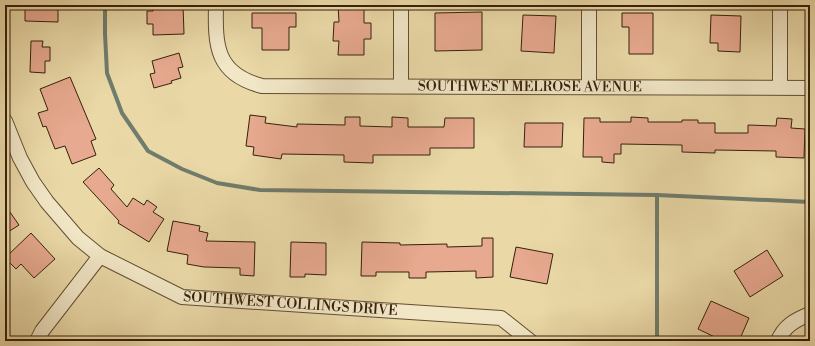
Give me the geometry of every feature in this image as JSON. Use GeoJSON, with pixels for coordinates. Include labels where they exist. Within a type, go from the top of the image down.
{"type":"FeatureCollection","features":[{"type":"Feature","properties":{"kind":"street","name":"SOUTHWEST MELROSE AVENUE"},"geometry":{"type":"LineString","coordinates":[[216,5],[216,26],[219,53],[233,73],[241,79],[262,86],[401,85],[810,88]]}},
{"type":"Feature","properties":{"kind":"street"},"geometry":{"type":"LineString","coordinates":[[401,5],[401,85]]}},
{"type":"Feature","properties":{"kind":"street"},"geometry":{"type":"LineString","coordinates":[[589,87],[590,5]]}},
{"type":"Feature","properties":{"kind":"street"},"geometry":{"type":"LineString","coordinates":[[780,5],[780,87]]}},
{"type":"Feature","properties":{"kind":"street","name":"SOUTHWEST COLLINGS DRIVE"},"geometry":{"type":"LineString","coordinates":[[5,121],[20,158],[33,182],[47,202],[78,238],[100,256],[182,297],[501,318],[530,341]]}},
{"type":"Feature","properties":{"kind":"street"},"geometry":{"type":"LineString","coordinates":[[37,341],[42,331],[100,256]]}},
{"type":"Feature","properties":{"kind":"street"},"geometry":{"type":"LineString","coordinates":[[778,341],[785,328],[796,320],[810,314]]}},
{"type":"Feature","properties":{"kind":"building"},"geometry":{"type":"Polygon","coordinates":[[[25,5],[58,5],[58,22],[25,21],[25,5]]]}},
{"type":"Feature","properties":{"kind":"building"},"geometry":{"type":"Polygon","coordinates":[[[153,5],[183,5],[184,34],[153,35],[153,24],[147,24],[147,11],[153,11],[153,5]]]}},
{"type":"Feature","properties":{"kind":"building"},"geometry":{"type":"Polygon","coordinates":[[[338,5],[364,5],[364,23],[371,23],[371,39],[364,39],[364,55],[338,55],[339,41],[333,41],[334,22],[339,22],[338,5]]]}},
{"type":"Feature","properties":{"kind":"building"},"geometry":{"type":"Polygon","coordinates":[[[482,12],[482,50],[435,51],[435,13],[482,12]]]}},
{"type":"Feature","properties":{"kind":"building"},"geometry":{"type":"Polygon","coordinates":[[[252,13],[296,13],[296,27],[289,27],[289,50],[262,50],[262,28],[252,28],[252,13]]]}},
{"type":"Feature","properties":{"kind":"building"},"geometry":{"type":"Polygon","coordinates":[[[622,13],[653,13],[653,54],[629,54],[629,27],[622,27],[622,13]]]}},
{"type":"Feature","properties":{"kind":"building"},"geometry":{"type":"Polygon","coordinates":[[[523,15],[556,16],[554,53],[521,51],[523,15]]]}},
{"type":"Feature","properties":{"kind":"building"},"geometry":{"type":"Polygon","coordinates":[[[711,15],[741,16],[740,52],[718,51],[718,43],[710,43],[711,15]]]}},
{"type":"Feature","properties":{"kind":"building"},"geometry":{"type":"Polygon","coordinates":[[[31,41],[43,41],[42,47],[50,47],[50,61],[45,61],[45,73],[30,72],[31,41]]]}},
{"type":"Feature","properties":{"kind":"building"},"geometry":{"type":"Polygon","coordinates":[[[179,53],[183,67],[178,68],[181,78],[171,81],[172,83],[154,88],[150,74],[155,73],[152,61],[179,53]]]}},
{"type":"Feature","properties":{"kind":"building"},"geometry":{"type":"Polygon","coordinates":[[[70,77],[96,139],[91,141],[96,155],[72,164],[65,146],[55,149],[46,126],[43,127],[38,113],[48,110],[40,89],[70,77]]]}},
{"type":"Feature","properties":{"kind":"building"},"geometry":{"type":"Polygon","coordinates":[[[250,115],[266,117],[265,123],[297,127],[297,124],[345,125],[345,117],[360,117],[360,126],[392,127],[392,117],[408,118],[408,127],[444,127],[445,118],[474,118],[474,148],[430,148],[430,155],[373,155],[373,163],[344,162],[344,155],[282,154],[281,159],[253,155],[254,147],[246,146],[250,115]]]}},
{"type":"Feature","properties":{"kind":"building"},"geometry":{"type":"Polygon","coordinates":[[[631,117],[648,118],[648,122],[682,122],[682,120],[698,120],[698,123],[715,123],[715,133],[748,133],[748,125],[776,126],[777,118],[792,119],[791,128],[805,129],[804,158],[776,157],[776,151],[715,150],[715,153],[682,152],[682,145],[621,144],[621,154],[614,154],[614,163],[602,162],[602,157],[583,157],[584,118],[600,118],[600,122],[631,122],[631,117]]]}},
{"type":"Feature","properties":{"kind":"building"},"geometry":{"type":"Polygon","coordinates":[[[525,123],[563,123],[562,147],[524,147],[525,123]]]}},
{"type":"Feature","properties":{"kind":"building"},"geometry":{"type":"Polygon","coordinates":[[[99,168],[114,185],[111,189],[127,207],[133,198],[144,205],[147,200],[157,207],[153,212],[164,219],[149,242],[118,223],[119,221],[83,182],[99,168]]]}},
{"type":"Feature","properties":{"kind":"building"},"geometry":{"type":"Polygon","coordinates":[[[5,205],[19,225],[5,234],[5,205]]]}},
{"type":"Feature","properties":{"kind":"building"},"geometry":{"type":"Polygon","coordinates":[[[173,221],[200,226],[199,231],[208,233],[206,241],[255,242],[254,276],[240,275],[240,268],[204,267],[187,264],[188,255],[167,251],[173,221]]]}},
{"type":"Feature","properties":{"kind":"building"},"geometry":{"type":"Polygon","coordinates":[[[31,233],[55,259],[34,278],[21,264],[16,269],[5,258],[31,233]]]}},
{"type":"Feature","properties":{"kind":"building"},"geometry":{"type":"Polygon","coordinates":[[[482,238],[493,238],[493,277],[476,278],[476,271],[426,272],[426,278],[409,278],[409,272],[376,272],[376,276],[361,276],[362,242],[400,243],[400,245],[447,244],[447,247],[482,246],[482,238]]]}},
{"type":"Feature","properties":{"kind":"building"},"geometry":{"type":"Polygon","coordinates":[[[291,242],[326,243],[326,275],[305,274],[305,277],[290,277],[291,242]]]}},
{"type":"Feature","properties":{"kind":"building"},"geometry":{"type":"Polygon","coordinates":[[[516,247],[553,254],[547,284],[510,277],[516,247]]]}},
{"type":"Feature","properties":{"kind":"building"},"geometry":{"type":"Polygon","coordinates":[[[767,250],[783,276],[750,297],[734,271],[767,250]]]}},
{"type":"Feature","properties":{"kind":"building"},"geometry":{"type":"Polygon","coordinates":[[[711,301],[749,318],[739,341],[723,341],[698,329],[711,301]]]}},
{"type":"Feature","properties":{"kind":"waterway"},"geometry":{"type":"LineString","coordinates":[[105,5],[107,73],[122,113],[148,151],[182,169],[217,183],[260,190],[657,195],[810,202]]}},
{"type":"Feature","properties":{"kind":"waterway"},"geometry":{"type":"LineString","coordinates":[[657,195],[657,341]]}}]}
